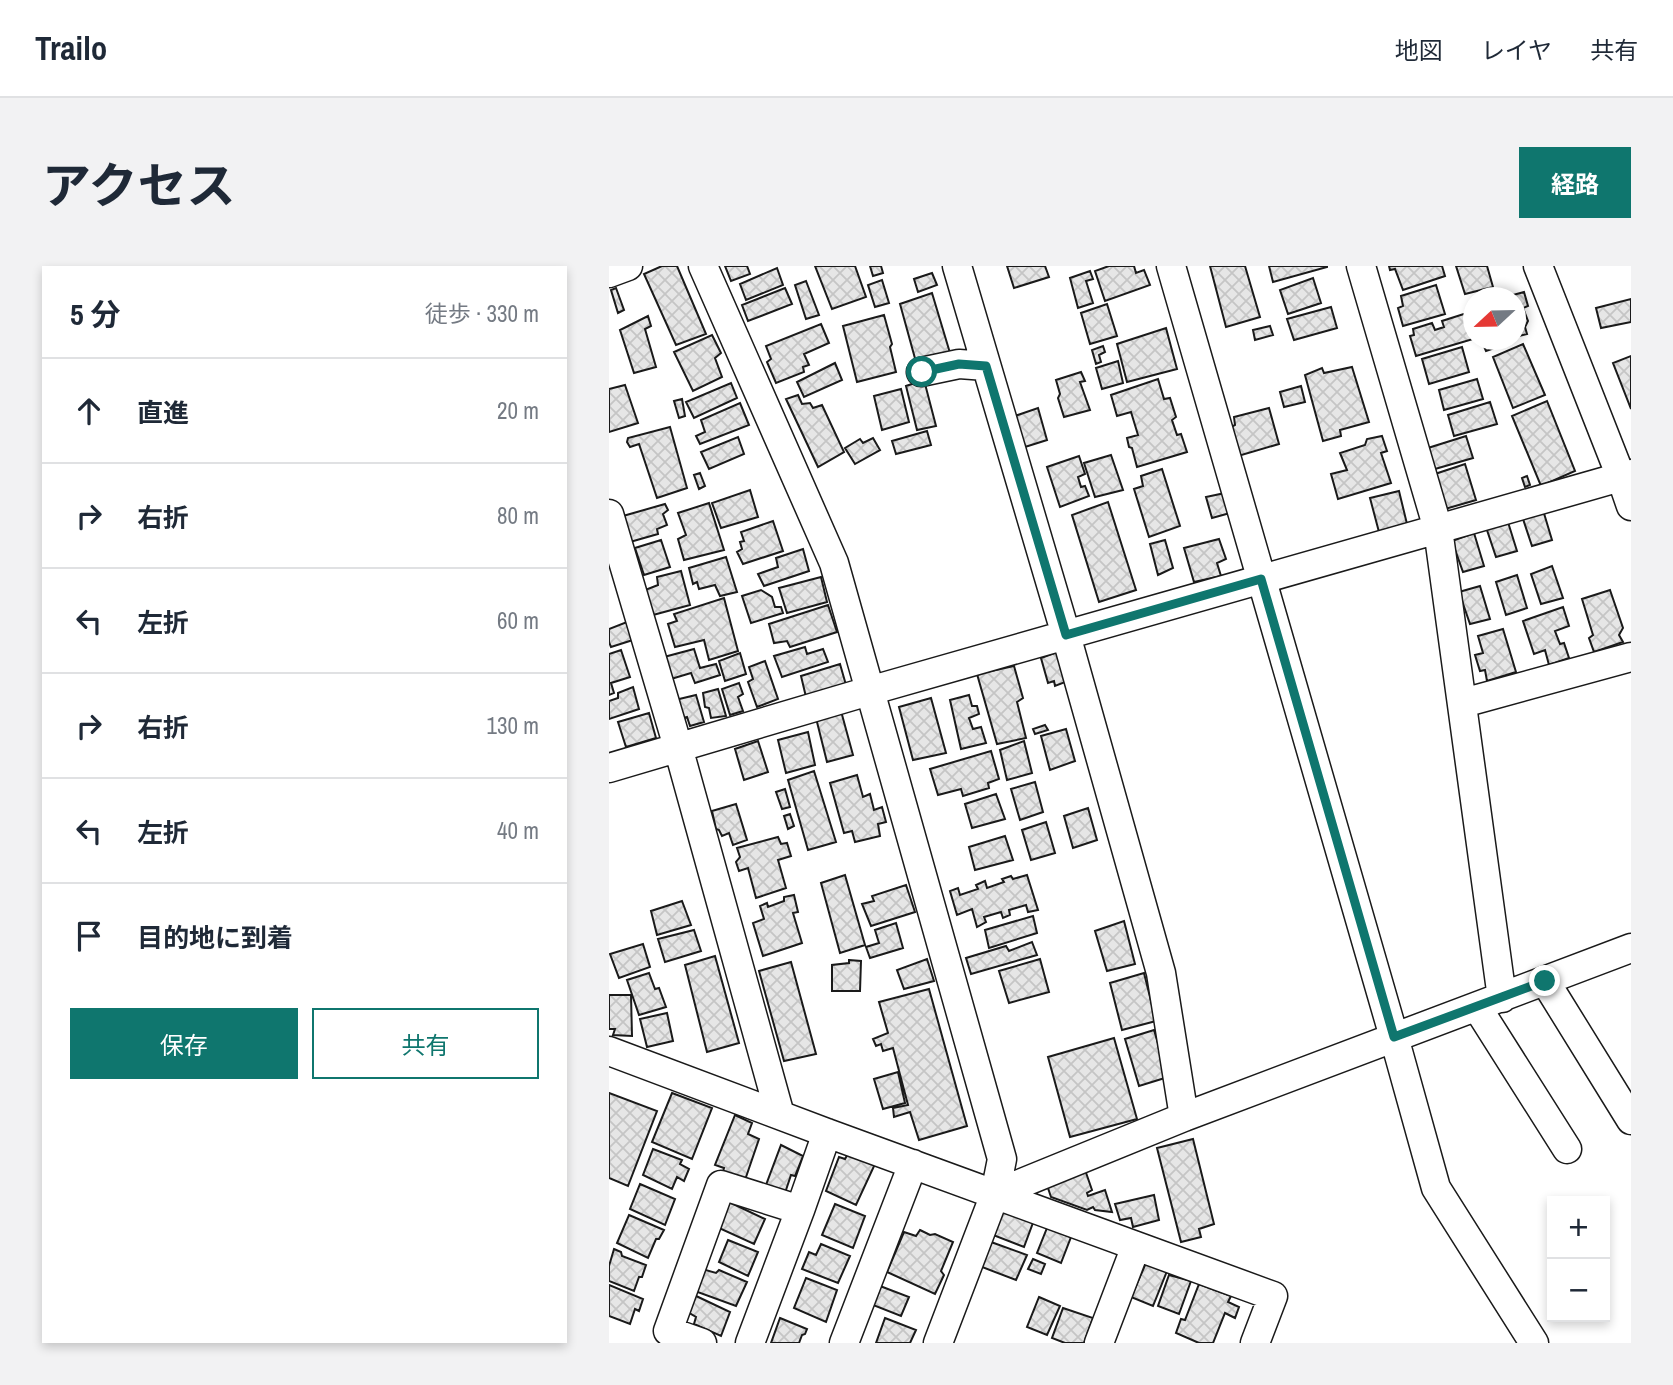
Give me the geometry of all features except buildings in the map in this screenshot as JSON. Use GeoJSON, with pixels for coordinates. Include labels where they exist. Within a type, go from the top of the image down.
{"type":"FeatureCollection","features":[{"type":"Feature","properties":{"kind":"street"},"geometry":{"type":"LineString","coordinates":[[609,273],[628,266]]}},
{"type":"Feature","properties":{"kind":"street"},"geometry":{"type":"LineString","coordinates":[[703,266],[834,563],[1002,1159],[995,1194],[938,1343]]}},
{"type":"Feature","properties":{"kind":"street"},"geometry":{"type":"LineString","coordinates":[[957,266],[1066,635],[1161,973],[1184,1117]]}},
{"type":"Feature","properties":{"kind":"street"},"geometry":{"type":"LineString","coordinates":[[1171,266],[1436,1188],[1534,1343]]}},
{"type":"Feature","properties":{"kind":"street"},"geometry":{"type":"LineString","coordinates":[[1361,266],[1438,529],[1462,703],[1489,1002],[1567,1149]]}},
{"type":"Feature","properties":{"kind":"street"},"geometry":{"type":"LineString","coordinates":[[1538,266],[1626,475],[1631,506]]}},
{"type":"Feature","properties":{"kind":"street"},"geometry":{"type":"LineString","coordinates":[[922,372],[959,364],[986,366]]}},
{"type":"Feature","properties":{"kind":"street"},"geometry":{"type":"LineString","coordinates":[[609,768],[1626,475]]}},
{"type":"Feature","properties":{"kind":"street"},"geometry":{"type":"LineString","coordinates":[[609,514],[678,747],[780,1115]]}},
{"type":"Feature","properties":{"kind":"street"},"geometry":{"type":"LineString","coordinates":[[1462,703],[1631,657]]}},
{"type":"Feature","properties":{"kind":"street"},"geometry":{"type":"LineString","coordinates":[[995,1194],[1184,1117],[1394,1037],[1545,981],[1627,958]]}},
{"type":"Feature","properties":{"kind":"street"},"geometry":{"type":"LineString","coordinates":[[1545,981],[1631,1120]]}},
{"type":"Feature","properties":{"kind":"street"},"geometry":{"type":"LineString","coordinates":[[609,1051],[1273,1296],[1255,1343]]}},
{"type":"Feature","properties":{"kind":"street"},"geometry":{"type":"LineString","coordinates":[[750,1343],[827,1133]]}},
{"type":"Feature","properties":{"kind":"street"},"geometry":{"type":"LineString","coordinates":[[844,1343],[913,1164]]}},
{"type":"Feature","properties":{"kind":"street"},"geometry":{"type":"LineString","coordinates":[[702,1343],[667,1331],[721,1185],[800,1210]]}},
{"type":"Feature","properties":{"kind":"street"},"geometry":{"type":"LineString","coordinates":[[1100,1343],[1136,1246]]}},
{"type":"Feature","properties":{"kind":"route"},"geometry":{"type":"LineString","coordinates":[[922,372],[959,364],[986,366],[1066,635],[1261,579],[1394,1037],[1545,981]]}}]}
